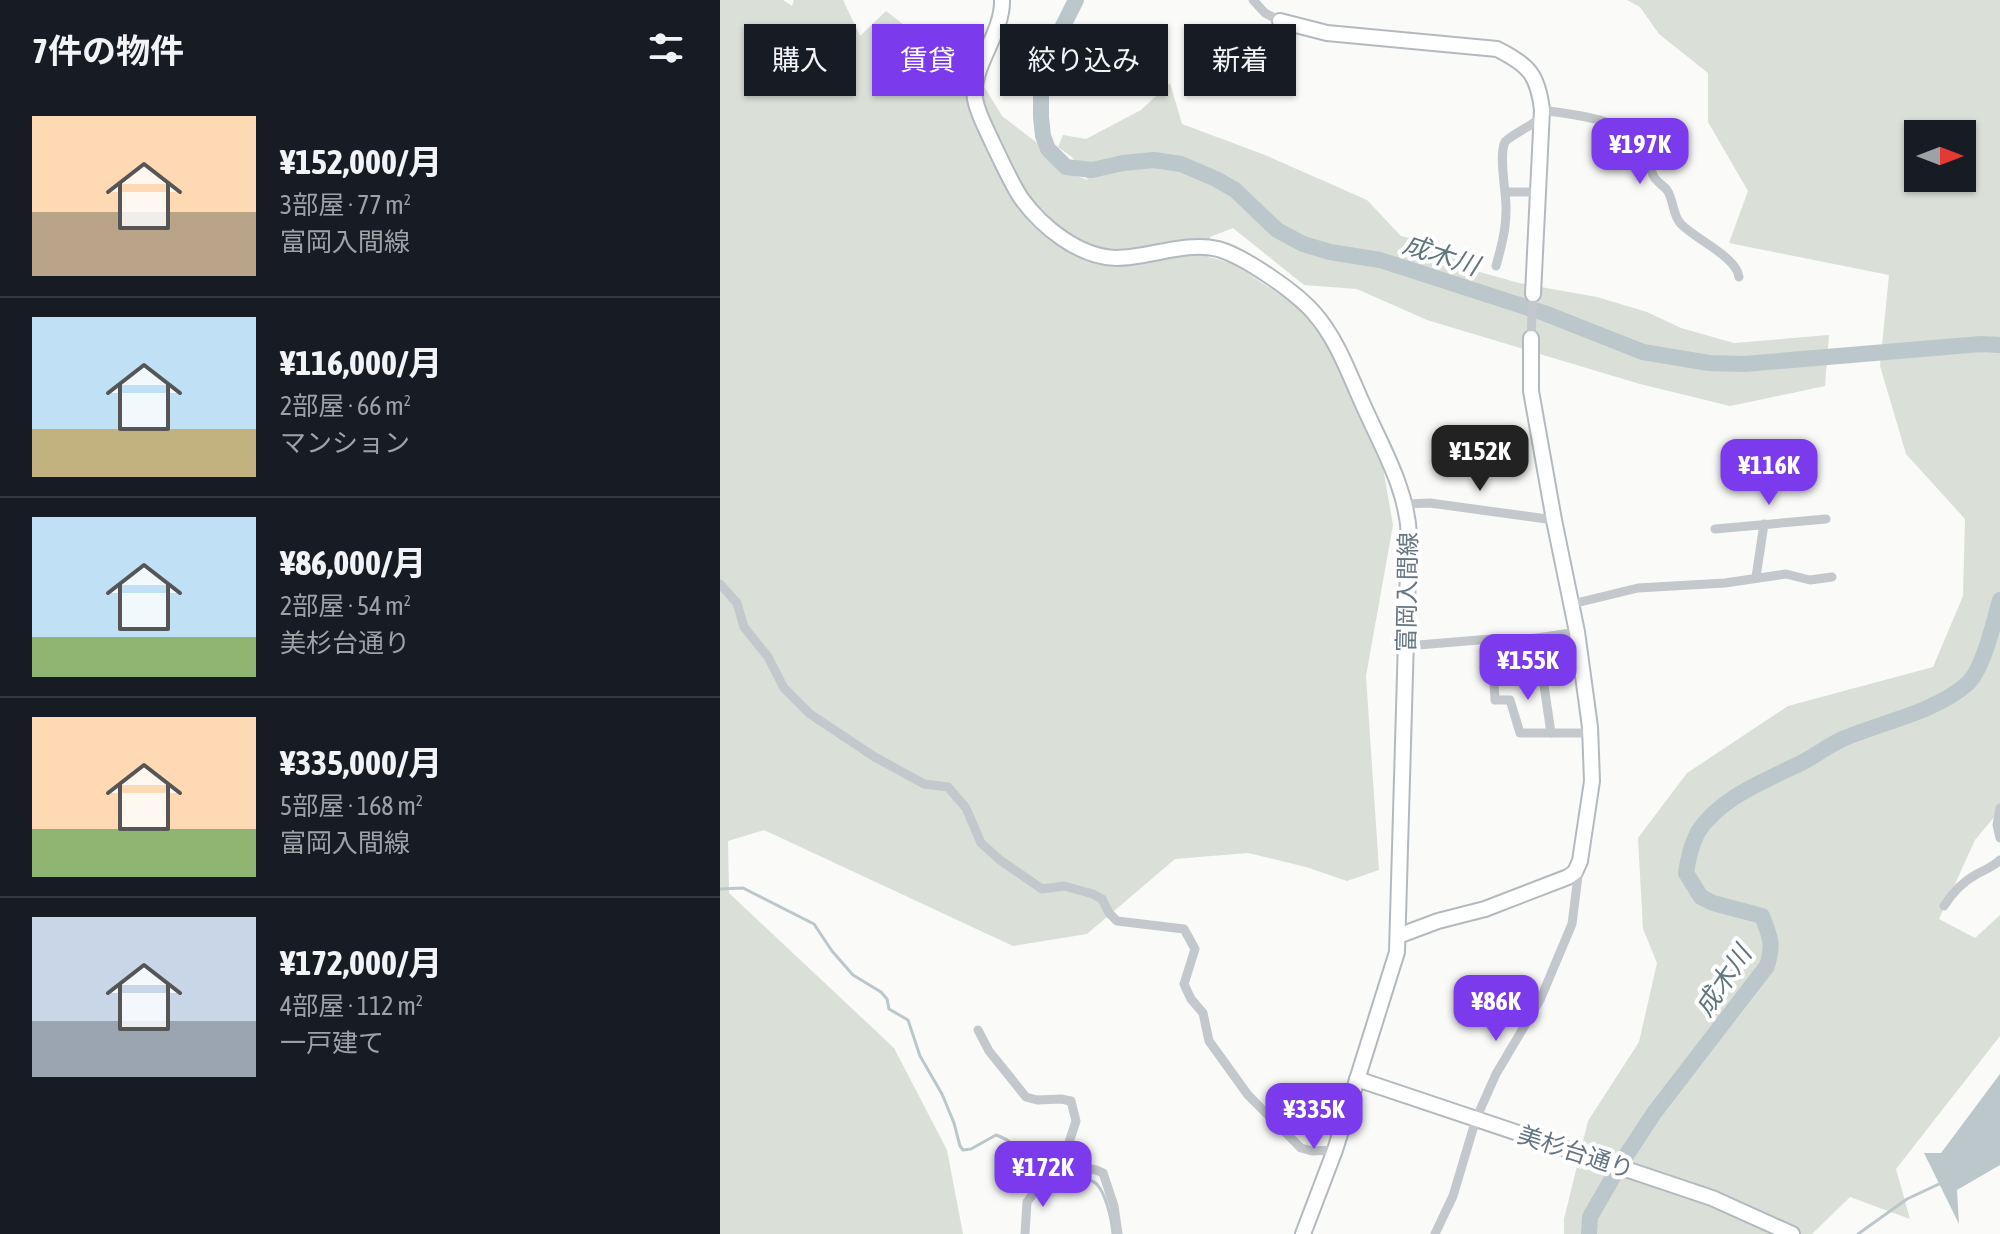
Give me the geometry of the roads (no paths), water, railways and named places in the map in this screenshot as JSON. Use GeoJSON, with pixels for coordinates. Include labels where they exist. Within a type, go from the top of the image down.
{"type":"FeatureCollection","features":[{"type":"Feature","properties":{"kind":"street","name":"富岡入間線"},"geometry":{"type":"LineString","coordinates":[[1002,0],[1000,18],[977,81],[976,101],[1020,197],[1064,239],[1091,253],[1115,258],[1196,247],[1223,250],[1300,299],[1313,311],[1332,338],[1405,504],[1409,535],[1398,936],[1394,966],[1335,1150],[1303,1234]]}},
{"type":"Feature","properties":{"kind":"street"},"geometry":{"type":"LineString","coordinates":[[1253,0],[1265,13],[1280,21],[1327,33],[1497,49],[1518,59],[1532,74],[1540,90],[1531,391],[1577,632],[1591,733],[1592,781],[1572,924],[1540,1000],[1496,1074],[1476,1119],[1453,1196],[1435,1234]]}},
{"type":"Feature","properties":{"kind":"street"},"geometry":{"type":"LineString","coordinates":[[1496,266],[1506,225],[1504,143],[1541,114],[1587,117],[1617,125],[1647,154],[1654,177],[1669,192],[1677,220],[1723,256],[1738,271],[1739,277]]}},
{"type":"Feature","properties":{"kind":"street"},"geometry":{"type":"LineString","coordinates":[[1506,192],[1537,192]]}},
{"type":"Feature","properties":{"kind":"street"},"geometry":{"type":"LineString","coordinates":[[1405,504],[1430,503],[1554,520]]}},
{"type":"Feature","properties":{"kind":"street"},"geometry":{"type":"LineString","coordinates":[[1715,529],[1826,519]]}},
{"type":"Feature","properties":{"kind":"street"},"geometry":{"type":"LineString","coordinates":[[1756,577],[1764,524]]}},
{"type":"Feature","properties":{"kind":"street"},"geometry":{"type":"LineString","coordinates":[[1572,604],[1638,588],[1725,583],[1786,574],[1810,580],[1832,577]]}},
{"type":"Feature","properties":{"kind":"street"},"geometry":{"type":"LineString","coordinates":[[720,584],[737,603],[744,627],[768,657],[784,688],[801,706],[873,756],[924,784],[948,787],[966,808],[981,843],[1000,860],[1042,889],[1064,886],[1093,894],[1102,899],[1117,921],[1184,929],[1195,949],[1184,984],[1203,1013],[1209,1041],[1248,1095],[1301,1148],[1335,1150]]}},
{"type":"Feature","properties":{"kind":"street"},"geometry":{"type":"LineString","coordinates":[[1406,646],[1537,638],[1577,632]]}},
{"type":"Feature","properties":{"kind":"street"},"geometry":{"type":"LineString","coordinates":[[1537,638],[1551,733]]}},
{"type":"Feature","properties":{"kind":"street"},"geometry":{"type":"LineString","coordinates":[[1491,639],[1495,700],[1510,700],[1520,733],[1591,733]]}},
{"type":"Feature","properties":{"kind":"street"},"geometry":{"type":"LineString","coordinates":[[2000,808],[1997,825],[2000,838]]}},
{"type":"Feature","properties":{"kind":"street"},"geometry":{"type":"LineString","coordinates":[[1944,906],[1952,894],[1975,875],[2000,860]]}},
{"type":"Feature","properties":{"kind":"street"},"geometry":{"type":"LineString","coordinates":[[1398,936],[1438,921],[1485,909],[1568,877],[1575,872],[1580,861]]}},
{"type":"Feature","properties":{"kind":"street"},"geometry":{"type":"LineString","coordinates":[[978,1030],[989,1051],[1026,1097],[1071,1101],[1076,1121],[1062,1164],[1049,1173],[1027,1202],[1025,1234]]}},
{"type":"Feature","properties":{"kind":"street","name":"美杉台通り"},"geometry":{"type":"LineString","coordinates":[[1357,1079],[1671,1184],[1739,1209],[1792,1234]]}},
{"type":"Feature","properties":{"kind":"street"},"geometry":{"type":"LineString","coordinates":[[1062,1164],[1103,1173],[1114,1206],[1118,1234]]}},
{"type":"Feature","properties":{"kind":"waterway","name":"成木川"},"geometry":{"type":"LineString","coordinates":[[1076,0],[1044,68],[1041,93],[1043,136],[1048,149],[1066,167],[1092,170],[1154,160],[1181,164],[1235,190],[1277,230],[1303,244],[1380,260],[1544,313],[1643,352],[1709,363],[1744,364],[1981,344],[2000,345]]}},
{"type":"Feature","properties":{"kind":"waterway","name":"成木川"},"geometry":{"type":"LineString","coordinates":[[1589,1234],[1590,1217],[1654,1113],[1767,966],[1770,940],[1762,916],[1701,897],[1686,873],[1698,832],[1731,799],[1839,740],[1908,716],[1954,694],[1967,684],[1978,668],[2000,600]]}},
{"type":"Feature","properties":{"kind":"waterway"},"geometry":{"type":"LineString","coordinates":[[720,889],[743,888],[814,924],[853,975],[881,992],[887,999],[889,1009],[908,1020],[920,1056],[942,1094],[963,1150],[971,1149],[996,1135],[1032,1150],[1041,1167],[1058,1179],[1064,1188],[1072,1179],[1092,1181],[1104,1197],[1113,1234]]}},
{"type":"Feature","properties":{"kind":"waterway"},"geometry":{"type":"LineString","coordinates":[[1858,1234],[1907,1199],[1939,1184]]}}]}
